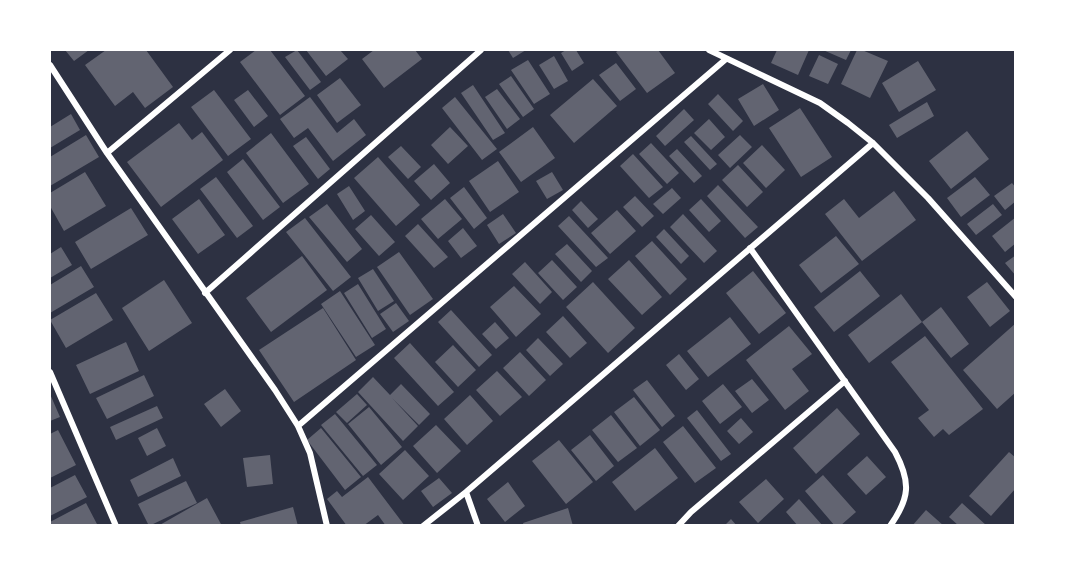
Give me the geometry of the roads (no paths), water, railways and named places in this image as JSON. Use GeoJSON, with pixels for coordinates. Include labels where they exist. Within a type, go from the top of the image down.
{"type":"FeatureCollection","features":[{"type":"Feature","properties":{"kind":"street"},"geometry":{"type":"LineString","coordinates":[[107,153],[230,50]]}},
{"type":"Feature","properties":{"kind":"street"},"geometry":{"type":"LineString","coordinates":[[205,293],[482,50]]}},
{"type":"Feature","properties":{"kind":"street"},"geometry":{"type":"LineString","coordinates":[[709,50],[820,104],[873,143],[928,198],[1016,297]]}},
{"type":"Feature","properties":{"kind":"street"},"geometry":{"type":"LineString","coordinates":[[298,426],[726,59]]}},
{"type":"Feature","properties":{"kind":"street"},"geometry":{"type":"LineString","coordinates":[[50,65],[107,153],[298,426],[310,453],[327,525]]}},
{"type":"Feature","properties":{"kind":"street"},"geometry":{"type":"LineString","coordinates":[[423,525],[466,492],[873,143]]}},
{"type":"Feature","properties":{"kind":"street"},"geometry":{"type":"LineString","coordinates":[[750,248],[895,452],[904,468],[907,487],[904,503],[890,525]]}},
{"type":"Feature","properties":{"kind":"street"},"geometry":{"type":"LineString","coordinates":[[50,372],[116,525]]}},
{"type":"Feature","properties":{"kind":"street"},"geometry":{"type":"LineString","coordinates":[[678,525],[845,381]]}},
{"type":"Feature","properties":{"kind":"street"},"geometry":{"type":"LineString","coordinates":[[466,492],[478,525]]}}]}
